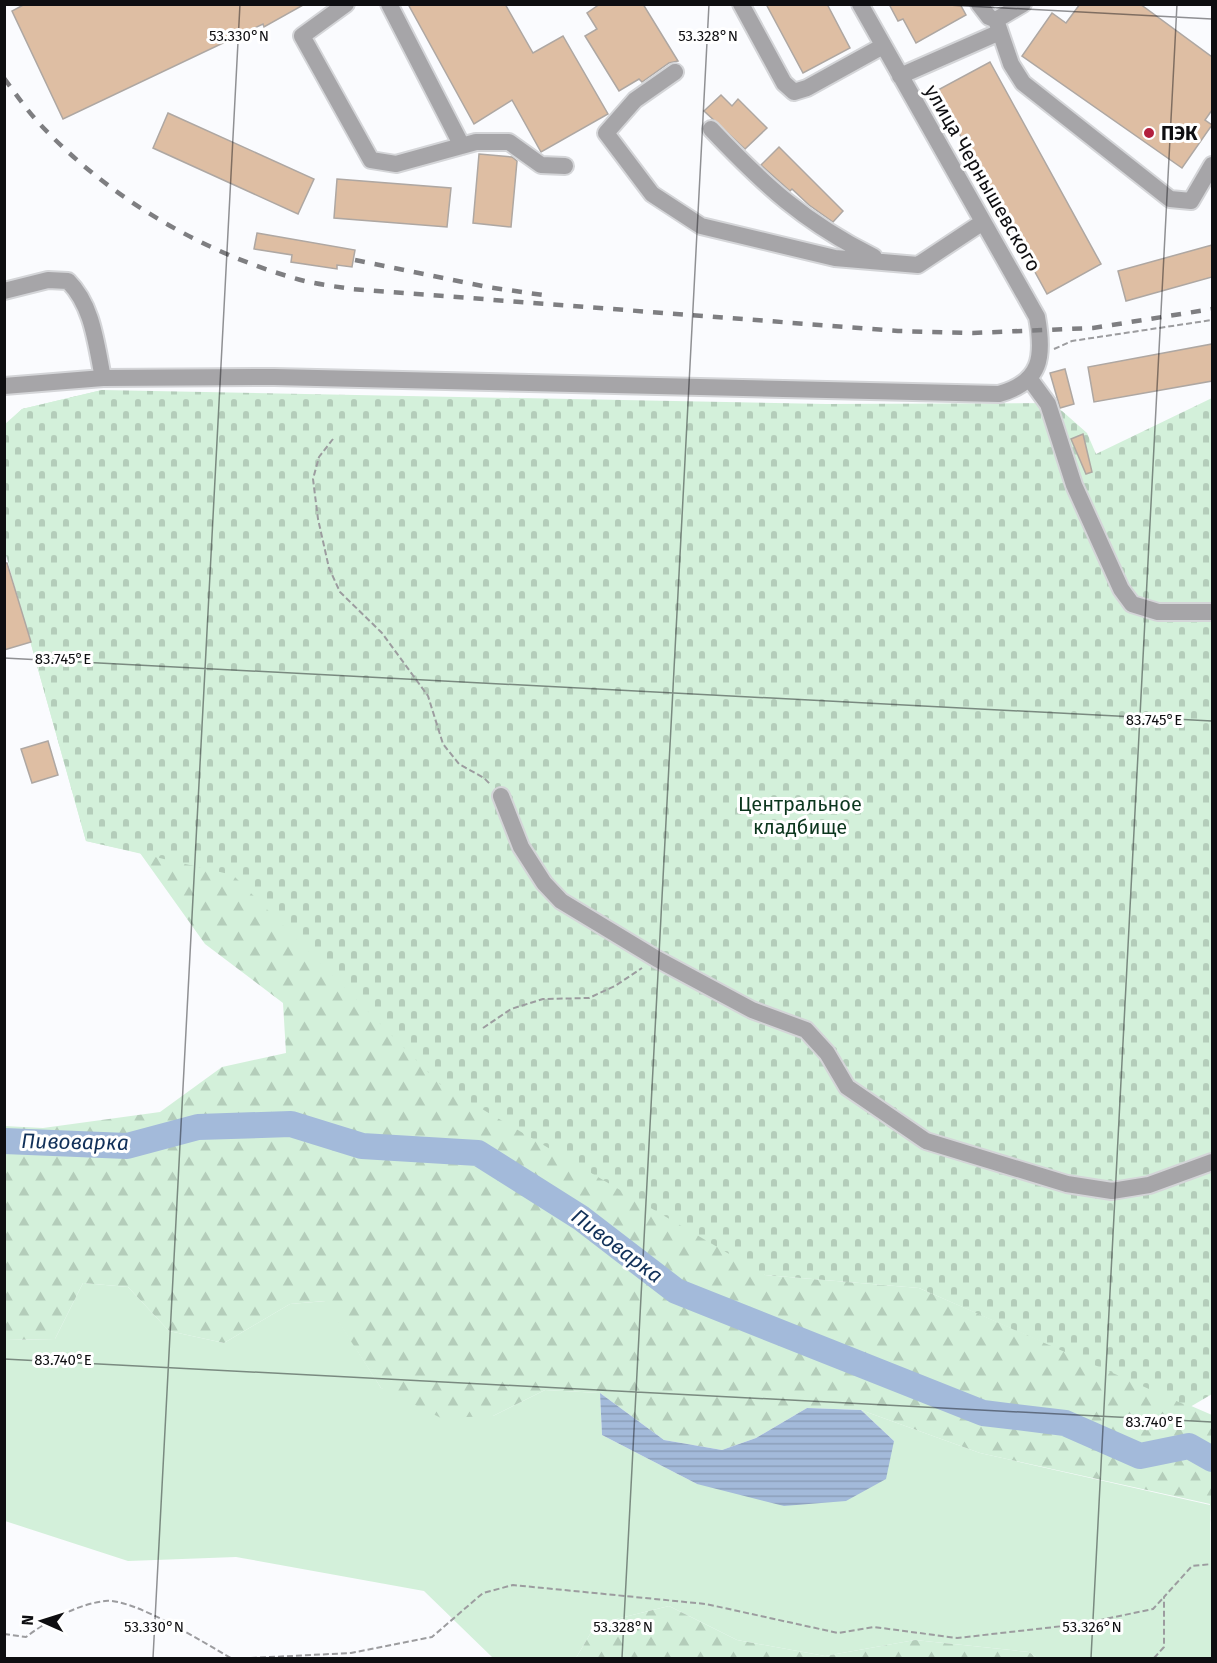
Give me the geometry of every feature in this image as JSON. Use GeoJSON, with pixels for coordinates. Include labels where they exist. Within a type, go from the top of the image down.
{"type":"FeatureCollection","features":[{"type":"Feature","properties":{"kind":"street"},"geometry":{"type":"LineString","coordinates":[[346,4],[302,36],[371,160],[396,164],[476,142],[509,142],[541,165],[565,166]]}},
{"type":"Feature","properties":{"kind":"street"},"geometry":{"type":"LineString","coordinates":[[389,4],[462,146]]}},
{"type":"Feature","properties":{"kind":"street"},"geometry":{"type":"LineString","coordinates":[[741,4],[784,83],[794,92],[807,88],[884,46]]}},
{"type":"Feature","properties":{"kind":"street","name":"улица Чернышевского"},"geometry":{"type":"LineString","coordinates":[[860,4],[1037,317],[1041,345],[1039,363]]}},
{"type":"Feature","properties":{"kind":"street"},"geometry":{"type":"LineString","coordinates":[[980,4],[998,26],[1011,64],[1023,83],[1170,199],[1191,201],[1212,165]]}},
{"type":"Feature","properties":{"kind":"street"},"geometry":{"type":"LineString","coordinates":[[900,75],[998,26],[1023,4]]}},
{"type":"Feature","properties":{"kind":"street"},"geometry":{"type":"LineString","coordinates":[[675,72],[635,100],[606,133],[652,194],[701,226],[835,258],[918,265],[983,222]]}},
{"type":"Feature","properties":{"kind":"street"},"geometry":{"type":"LineString","coordinates":[[711,129],[760,181],[793,209],[844,242],[883,262]]}},
{"type":"Feature","properties":{"kind":"street"},"geometry":{"type":"LineString","coordinates":[[4,291],[48,280],[68,281],[81,294],[93,329],[103,378]]}},
{"type":"Feature","properties":{"kind":"street"},"geometry":{"type":"LineString","coordinates":[[4,386],[103,378],[274,377],[999,394],[1016,389],[1029,378],[1039,363]]}},
{"type":"Feature","properties":{"kind":"street"},"geometry":{"type":"LineString","coordinates":[[1029,378],[1048,404],[1074,485],[1120,589],[1132,604],[1158,612],[1212,612]]}},
{"type":"Feature","properties":{"kind":"street"},"geometry":{"type":"LineString","coordinates":[[501,796],[521,847],[544,883],[561,901],[657,958],[752,1010],[806,1029],[828,1053],[846,1087],[926,1141],[1067,1184],[1112,1191],[1149,1185],[1212,1162]]}},
{"type":"Feature","properties":{"kind":"path"},"geometry":{"type":"LineString","coordinates":[[1039,363],[1054,349],[1072,341],[1212,320]]}},
{"type":"Feature","properties":{"kind":"path"},"geometry":{"type":"LineString","coordinates":[[333,439],[320,457],[313,479],[318,519],[329,568],[340,592],[382,633],[422,686],[428,696],[443,744],[459,764],[484,778],[501,796]]}},
{"type":"Feature","properties":{"kind":"path"},"geometry":{"type":"LineString","coordinates":[[483,1028],[511,1009],[543,999],[588,998],[615,986],[657,958]]}},
{"type":"Feature","properties":{"kind":"path"},"geometry":{"type":"LineString","coordinates":[[250,1659],[351,1653],[432,1637],[483,1593],[513,1585],[706,1604],[838,1633],[874,1626],[957,1638],[1081,1624],[1153,1610],[1192,1566],[1212,1564]]}},
{"type":"Feature","properties":{"kind":"path"},"geometry":{"type":"LineString","coordinates":[[1154,1659],[1164,1647],[1164,1597]]}},
{"type":"Feature","properties":{"kind":"path"},"geometry":{"type":"LineString","coordinates":[[4,1634],[26,1637],[51,1619],[106,1601],[146,1611],[231,1659]]}},
{"type":"Feature","properties":{"kind":"green space"},"geometry":{"type":"Polygon","coordinates":[[[102,390],[765,1275],[919,1288],[1212,1415],[1212,1542],[1210,1504],[980,1453],[861,1410],[807,1408],[756,1438],[722,1450],[664,1440],[600,1393],[545,1390],[493,1416],[441,1418],[381,1388],[325,1301],[290,1304],[224,1343],[169,1331],[128,1287],[83,1283],[55,1339],[5,1340],[4,1126],[43,1128],[160,1112],[222,1067],[286,1053],[283,1003],[205,944],[140,853],[86,841],[5,551],[5,425],[22,409],[102,390]]]}},
{"type":"Feature","properties":{"kind":"green space","name":"Центральное кладбище"},"geometry":{"type":"Polygon","coordinates":[[[102,390],[826,404],[1053,403],[1087,433],[1096,454],[1212,398],[1212,1394],[1190,1407],[919,1288],[765,1275],[441,1085],[233,875],[86,841],[5,551],[4,425],[22,409],[102,390]]]}},
{"type":"Feature","properties":{"kind":"green space"},"geometry":{"type":"Polygon","coordinates":[[[83,1283],[128,1287],[169,1331],[224,1343],[290,1304],[326,1301],[381,1388],[493,1416],[545,1390],[600,1393],[602,1435],[697,1484],[894,1441],[861,1410],[980,1453],[1210,1505],[1212,1658],[1037,1658],[1029,1652],[915,1640],[825,1656],[737,1640],[669,1606],[596,1624],[576,1658],[493,1658],[424,1591],[236,1557],[128,1561],[5,1521],[4,1340],[55,1339],[83,1283]]]}},
{"type":"Feature","properties":{"kind":"green space"},"geometry":{"type":"Polygon","coordinates":[[[669,1606],[737,1640],[825,1656],[915,1640],[1029,1652],[1037,1658],[576,1658],[596,1624],[669,1606]]]}},
{"type":"Feature","properties":{"kind":"water"},"geometry":{"type":"Polygon","coordinates":[[[600,1393],[664,1440],[722,1450],[756,1438],[807,1408],[861,1410],[894,1441],[886,1479],[846,1501],[784,1506],[697,1484],[602,1435],[600,1393]]]}},
{"type":"Feature","properties":{"kind":"building"},"geometry":{"type":"Polygon","coordinates":[[[25,4],[305,4],[264,27],[263,24],[63,119],[12,11],[25,4]]]}},
{"type":"Feature","properties":{"kind":"building"},"geometry":{"type":"Polygon","coordinates":[[[408,4],[505,4],[533,53],[563,36],[608,114],[541,152],[512,100],[474,124],[408,4]]]}},
{"type":"Feature","properties":{"kind":"building"},"geometry":{"type":"Polygon","coordinates":[[[600,4],[643,4],[678,61],[669,63],[642,82],[639,79],[619,91],[585,36],[597,29],[587,13],[600,4]]]}},
{"type":"Feature","properties":{"kind":"building"},"geometry":{"type":"Polygon","coordinates":[[[766,4],[827,4],[850,48],[803,73],[766,4]]]}},
{"type":"Feature","properties":{"kind":"building"},"geometry":{"type":"Polygon","coordinates":[[[889,4],[960,4],[966,15],[916,43],[903,19],[898,21],[889,4]]]}},
{"type":"Feature","properties":{"kind":"building"},"geometry":{"type":"Polygon","coordinates":[[[1080,4],[1140,4],[1212,57],[1212,110],[1205,120],[1212,125],[1182,168],[1022,56],[1052,13],[1066,23],[1080,4]]]}},
{"type":"Feature","properties":{"kind":"building"},"geometry":{"type":"Polygon","coordinates":[[[990,62],[1101,264],[1047,294],[936,91],[990,62]]]}},
{"type":"Feature","properties":{"kind":"building"},"geometry":{"type":"Polygon","coordinates":[[[721,95],[732,106],[738,99],[767,128],[745,149],[704,111],[721,95]]]}},
{"type":"Feature","properties":{"kind":"building"},"geometry":{"type":"Polygon","coordinates":[[[168,113],[314,179],[298,214],[153,148],[168,113]]]}},
{"type":"Feature","properties":{"kind":"building"},"geometry":{"type":"Polygon","coordinates":[[[779,147],[843,211],[833,222],[809,205],[792,189],[790,191],[761,165],[779,147]]]}},
{"type":"Feature","properties":{"kind":"building"},"geometry":{"type":"Polygon","coordinates":[[[479,154],[512,157],[517,161],[511,227],[473,223],[479,154]]]}},
{"type":"Feature","properties":{"kind":"building"},"geometry":{"type":"Polygon","coordinates":[[[337,179],[451,188],[447,227],[334,218],[337,179]]]}},
{"type":"Feature","properties":{"kind":"building"},"geometry":{"type":"Polygon","coordinates":[[[257,233],[355,250],[352,267],[337,265],[337,269],[291,262],[292,255],[254,249],[257,233]]]}},
{"type":"Feature","properties":{"kind":"building"},"geometry":{"type":"Polygon","coordinates":[[[1212,245],[1212,277],[1126,301],[1118,271],[1212,245]]]}},
{"type":"Feature","properties":{"kind":"building"},"geometry":{"type":"Polygon","coordinates":[[[1212,344],[1212,381],[1094,402],[1088,367],[1212,344]]]}},
{"type":"Feature","properties":{"kind":"building"},"geometry":{"type":"Polygon","coordinates":[[[1065,369],[1074,404],[1060,408],[1050,373],[1065,369]]]}},
{"type":"Feature","properties":{"kind":"building"},"geometry":{"type":"Polygon","coordinates":[[[1083,434],[1092,472],[1086,474],[1071,439],[1083,434]]]}},
{"type":"Feature","properties":{"kind":"building"},"geometry":{"type":"Polygon","coordinates":[[[4,563],[7,563],[31,642],[4,650],[4,563]]]}},
{"type":"Feature","properties":{"kind":"building"},"geometry":{"type":"Polygon","coordinates":[[[48,741],[58,775],[32,783],[21,749],[48,741]]]}},
{"type":"Feature","properties":{"kind":"waterway","name":"Пивоварка"},"geometry":{"type":"LineString","coordinates":[[4,1141],[127,1146],[198,1127],[291,1124],[362,1146],[478,1153],[581,1218],[676,1291],[983,1413],[1065,1423],[1140,1456],[1189,1446],[1212,1459]]}},
{"type":"Feature","properties":{"kind":"railway"},"geometry":{"type":"LineString","coordinates":[[4,78],[34,117],[64,149],[123,196],[189,236],[223,252],[258,267],[316,283],[352,289],[898,331],[973,333],[1093,328],[1212,309]]}},
{"type":"Feature","properties":{"kind":"railway"},"geometry":{"type":"LineString","coordinates":[[355,260],[487,287],[550,296]]}},
{"type":"Feature","properties":{"kind":"place","name":"ПЭК"},"geometry":{"type":"Point","coordinates":[1149,133]}}]}
